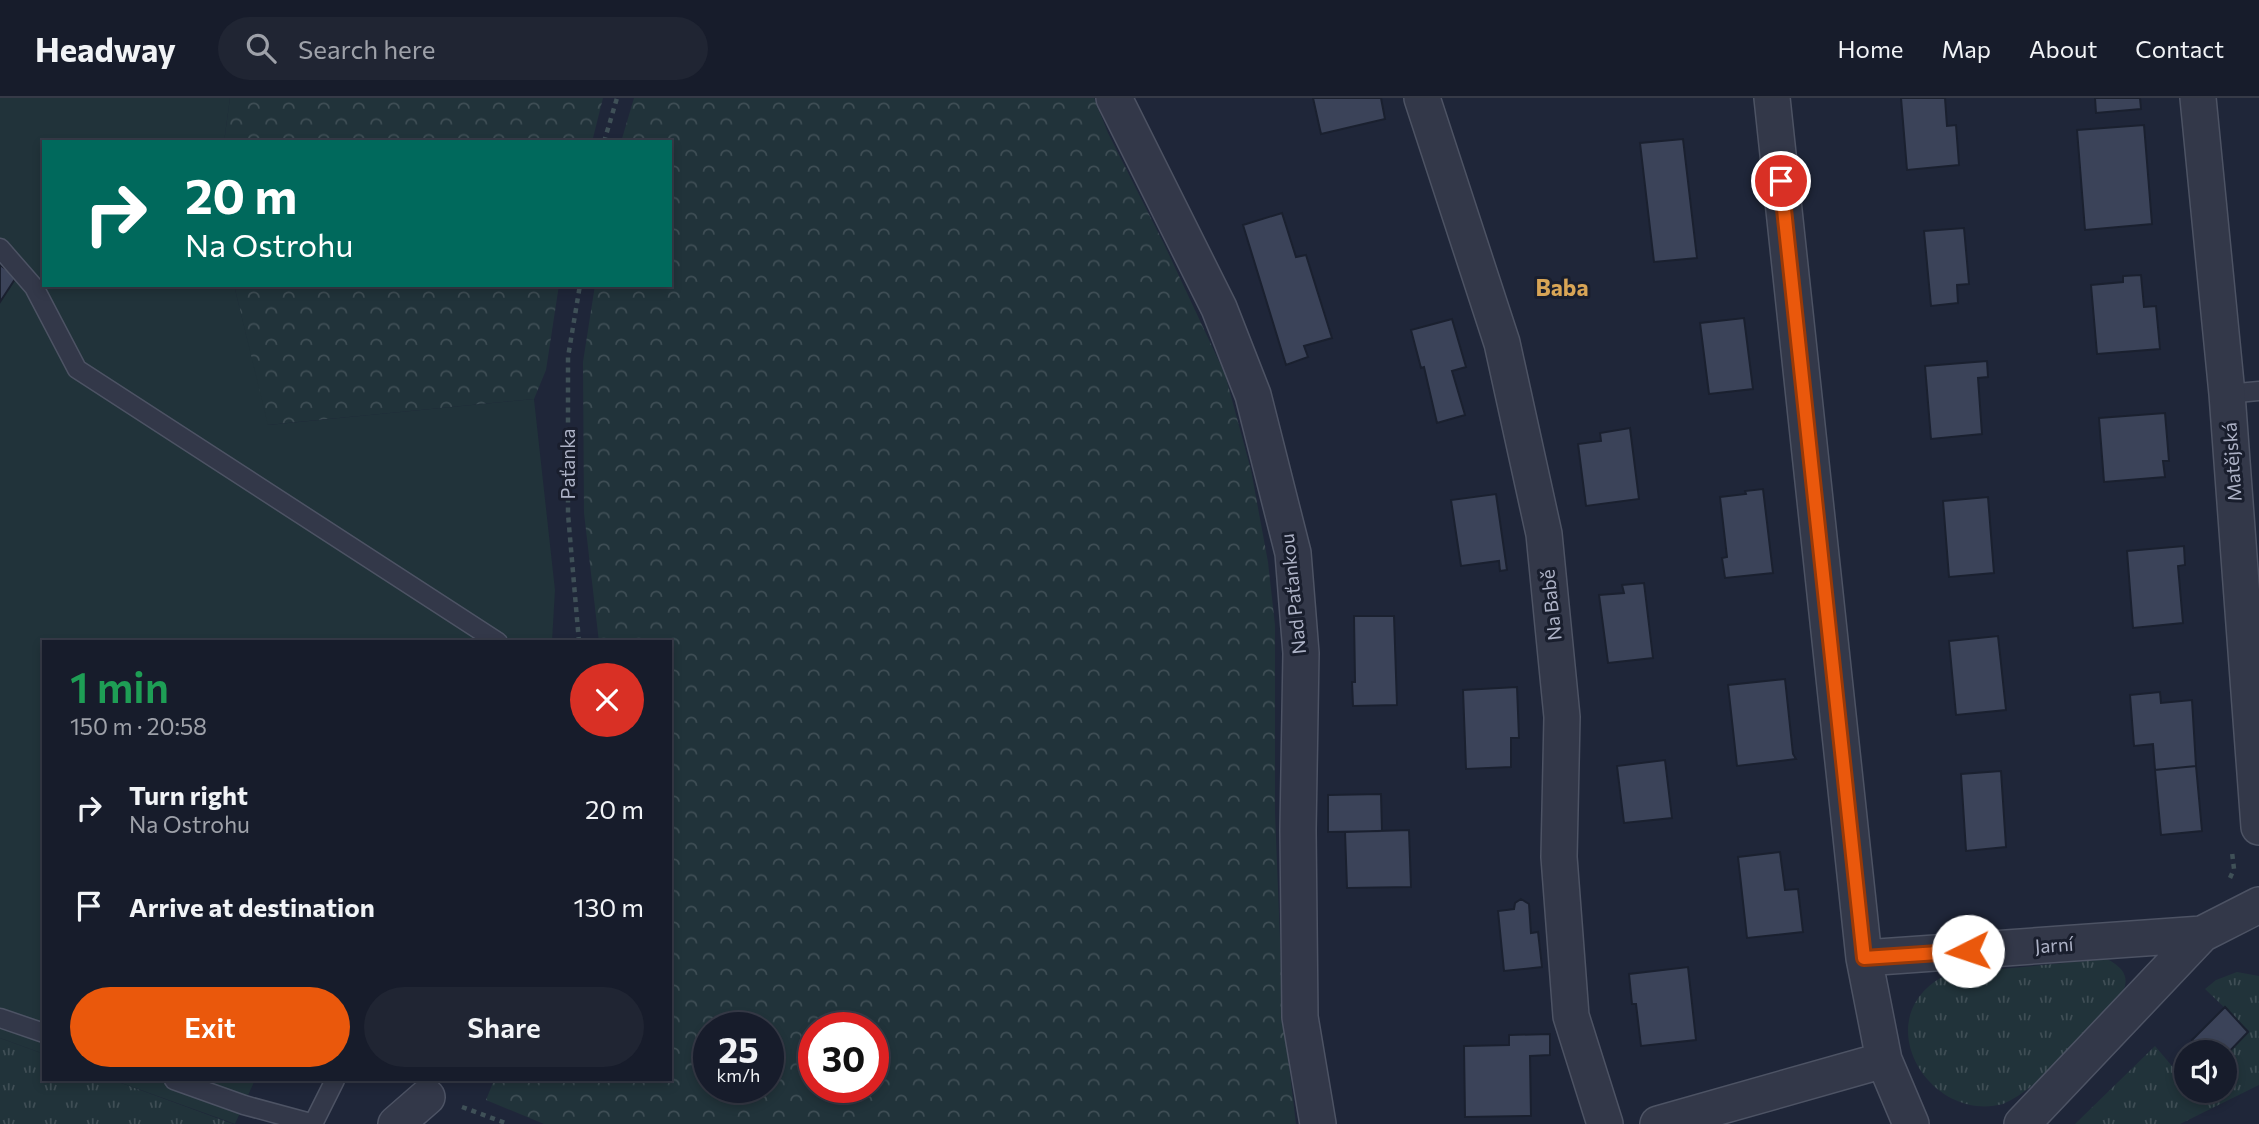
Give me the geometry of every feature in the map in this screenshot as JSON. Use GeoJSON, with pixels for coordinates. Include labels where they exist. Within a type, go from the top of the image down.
{"type":"FeatureCollection","features":[{"type":"Feature","properties":{"kind":"street","name":"Nad Paťankou"},"geometry":{"type":"LineString","coordinates":[[1114,98],[1219,309],[1253,395],[1293,553],[1301,653],[1298,830],[1300,1017],[1318,1124]]}},
{"type":"Feature","properties":{"kind":"street","name":"Na Babě"},"geometry":{"type":"LineString","coordinates":[[1422,98],[1502,343],[1544,534],[1562,717],[1559,857],[1571,1016],[1605,1124]]}},
{"type":"Feature","properties":{"kind":"street"},"geometry":{"type":"LineString","coordinates":[[1772,98],[1864,958],[1884,1060],[1911,1124]]}},
{"type":"Feature","properties":{"kind":"street","name":"Matějská"},"geometry":{"type":"LineString","coordinates":[[2198,98],[2243,393],[2245,835]]}},
{"type":"Feature","properties":{"kind":"street","name":"Jarní"},"geometry":{"type":"LineString","coordinates":[[2022,1124],[2202,934],[2259,905]]}},
{"type":"Feature","properties":{"kind":"street","name":"Jarní"},"geometry":{"type":"LineString","coordinates":[[1864,958],[2202,934]]}},
{"type":"Feature","properties":{"kind":"street"},"geometry":{"type":"LineString","coordinates":[[1658,1124],[1884,1060]]}},
{"type":"Feature","properties":{"kind":"street"},"geometry":{"type":"LineString","coordinates":[[396,1124],[427,1097]]}},
{"type":"Feature","properties":{"kind":"lane"},"geometry":{"type":"LineString","coordinates":[[0,248],[34,287],[77,369],[495,640]]}},
{"type":"Feature","properties":{"kind":"lane"},"geometry":{"type":"LineString","coordinates":[[0,1018],[42,1032]]}},
{"type":"Feature","properties":{"kind":"lane"},"geometry":{"type":"LineString","coordinates":[[177,1081],[244,1105],[313,1124],[334,1081]]}},
{"type":"Feature","properties":{"kind":"path"},"geometry":{"type":"LineString","coordinates":[[605,140],[617,98]]}},
{"type":"Feature","properties":{"kind":"path","name":"Paťanka"},"geometry":{"type":"LineString","coordinates":[[579,640],[568,513],[568,370],[580,287]]}},
{"type":"Feature","properties":{"kind":"path"},"geometry":{"type":"LineString","coordinates":[[2226,888],[2245,835]]}},
{"type":"Feature","properties":{"kind":"path"},"geometry":{"type":"LineString","coordinates":[[427,1097],[508,1124]]}},
{"type":"Feature","properties":{"kind":"green space"},"geometry":{"type":"Polygon","coordinates":[[[0,98],[230,98],[224,140],[42,140],[42,287],[234,287],[268,425],[534,399],[555,590],[552,640],[42,640],[42,1053],[0,1038],[0,98]]]}},
{"type":"Feature","properties":{"kind":"green space"},"geometry":{"type":"Polygon","coordinates":[[[230,98],[603,98],[592,140],[224,140],[230,98]]]}},
{"type":"Feature","properties":{"kind":"green space"},"geometry":{"type":"Polygon","coordinates":[[[634,98],[1094,98],[1108,133],[1225,374],[1251,470],[1268,562],[1275,625],[1275,813],[1283,1015],[1296,1124],[544,1124],[486,1100],[494,1081],[672,1081],[672,640],[599,640],[584,513],[583,362],[595,287],[672,287],[672,140],[622,140],[634,98]]]}},
{"type":"Feature","properties":{"kind":"green space"},"geometry":{"type":"Polygon","coordinates":[[[234,287],[559,287],[546,370],[534,399],[267,425],[234,287]]]}},
{"type":"Feature","properties":{"kind":"green space"},"geometry":{"type":"Polygon","coordinates":[[[2107,959],[2116,964],[2125,975],[2122,994],[2112,1008],[2059,1061],[2016,1097],[2003,1104],[1975,1106],[1951,1098],[1930,1082],[1916,1062],[1908,1038],[1910,1014],[1923,992],[1948,974],[2107,959]]]}},
{"type":"Feature","properties":{"kind":"green space"},"geometry":{"type":"Polygon","coordinates":[[[2237,972],[2259,976],[2259,1085],[2237,1096],[2237,1043],[2249,1031],[2205,989],[2216,980],[2237,972]]]}},
{"type":"Feature","properties":{"kind":"green space"},"geometry":{"type":"Polygon","coordinates":[[[0,1038],[42,1053],[42,1081],[116,1081],[233,1124],[0,1124],[0,1038]]]}},
{"type":"Feature","properties":{"kind":"green space"},"geometry":{"type":"Polygon","coordinates":[[[2155,1046],[2174,1068],[2174,1103],[2223,1103],[2180,1124],[2075,1124],[2155,1046]]]}},
{"type":"Feature","properties":{"kind":"green space"},"geometry":{"type":"Polygon","coordinates":[[[116,1081],[255,1081],[235,1124],[116,1081]]]}},
{"type":"Feature","properties":{"kind":"building"},"geometry":{"type":"Polygon","coordinates":[[[1313,98],[1381,98],[1385,119],[1321,134],[1313,98]]]}},
{"type":"Feature","properties":{"kind":"building"},"geometry":{"type":"Polygon","coordinates":[[[1901,98],[1945,98],[1947,126],[1956,125],[1959,165],[1907,170],[1901,98]]]}},
{"type":"Feature","properties":{"kind":"building"},"geometry":{"type":"Polygon","coordinates":[[[2095,98],[2140,98],[2141,109],[2096,113],[2095,98]]]}},
{"type":"Feature","properties":{"kind":"building"},"geometry":{"type":"Polygon","coordinates":[[[2144,125],[2152,224],[2085,230],[2077,130],[2144,125]]]}},
{"type":"Feature","properties":{"kind":"building"},"geometry":{"type":"Polygon","coordinates":[[[1683,139],[1697,258],[1654,262],[1640,143],[1683,139]]]}},
{"type":"Feature","properties":{"kind":"building"},"geometry":{"type":"Polygon","coordinates":[[[1282,213],[1296,257],[1306,255],[1332,338],[1304,346],[1308,357],[1286,365],[1243,225],[1282,213]]]}},
{"type":"Feature","properties":{"kind":"building"},"geometry":{"type":"Polygon","coordinates":[[[1964,228],[1969,284],[1957,285],[1958,303],[1931,306],[1924,231],[1964,228]]]}},
{"type":"Feature","properties":{"kind":"building"},"geometry":{"type":"Polygon","coordinates":[[[0,265],[17,276],[0,302],[0,265]]]}},
{"type":"Feature","properties":{"kind":"building"},"geometry":{"type":"Polygon","coordinates":[[[2141,275],[2144,307],[2156,306],[2160,349],[2097,354],[2091,285],[2123,282],[2123,276],[2141,275]]]}},
{"type":"Feature","properties":{"kind":"building"},"geometry":{"type":"Polygon","coordinates":[[[1744,318],[1753,389],[1709,394],[1700,323],[1744,318]]]}},
{"type":"Feature","properties":{"kind":"building"},"geometry":{"type":"Polygon","coordinates":[[[1452,319],[1466,367],[1452,371],[1465,415],[1437,423],[1424,367],[1421,368],[1411,330],[1452,319]]]}},
{"type":"Feature","properties":{"kind":"building"},"geometry":{"type":"Polygon","coordinates":[[[1987,361],[1988,377],[1978,378],[1982,434],[1931,439],[1925,366],[1987,361]]]}},
{"type":"Feature","properties":{"kind":"building"},"geometry":{"type":"Polygon","coordinates":[[[2165,413],[2169,461],[2163,461],[2165,477],[2104,482],[2099,418],[2165,413]]]}},
{"type":"Feature","properties":{"kind":"building"},"geometry":{"type":"Polygon","coordinates":[[[1630,428],[1639,499],[1586,506],[1578,444],[1601,441],[1600,433],[1630,428]]]}},
{"type":"Feature","properties":{"kind":"building"},"geometry":{"type":"Polygon","coordinates":[[[1763,489],[1773,573],[1725,578],[1722,558],[1727,557],[1720,497],[1763,489]]]}},
{"type":"Feature","properties":{"kind":"building"},"geometry":{"type":"Polygon","coordinates":[[[1496,494],[1507,570],[1500,571],[1499,561],[1461,566],[1451,500],[1496,494]]]}},
{"type":"Feature","properties":{"kind":"building"},"geometry":{"type":"Polygon","coordinates":[[[1988,497],[1994,573],[1949,577],[1943,501],[1988,497]]]}},
{"type":"Feature","properties":{"kind":"building"},"geometry":{"type":"Polygon","coordinates":[[[2184,546],[2185,565],[2178,566],[2183,623],[2133,628],[2127,551],[2184,546]]]}},
{"type":"Feature","properties":{"kind":"building"},"geometry":{"type":"Polygon","coordinates":[[[1644,583],[1653,658],[1608,663],[1599,595],[1624,593],[1622,585],[1644,583]]]}},
{"type":"Feature","properties":{"kind":"building"},"geometry":{"type":"Polygon","coordinates":[[[1354,616],[1394,616],[1397,705],[1353,706],[1354,616]]]}},
{"type":"Feature","properties":{"kind":"building"},"geometry":{"type":"Polygon","coordinates":[[[1998,636],[2006,710],[1956,715],[1949,641],[1998,636]]]}},
{"type":"Feature","properties":{"kind":"building"},"geometry":{"type":"Polygon","coordinates":[[[1785,679],[1793,754],[1796,759],[1737,766],[1728,685],[1785,679]]]}},
{"type":"Feature","properties":{"kind":"building"},"geometry":{"type":"Polygon","coordinates":[[[1517,687],[1519,738],[1511,738],[1511,767],[1466,769],[1463,690],[1517,687]]]}},
{"type":"Feature","properties":{"kind":"building"},"geometry":{"type":"Polygon","coordinates":[[[2160,692],[2161,703],[2192,700],[2196,766],[2155,770],[2153,744],[2134,746],[2130,695],[2160,692]]]}},
{"type":"Feature","properties":{"kind":"building"},"geometry":{"type":"Polygon","coordinates":[[[1665,760],[1672,818],[1624,823],[1617,766],[1665,760]]]}},
{"type":"Feature","properties":{"kind":"building"},"geometry":{"type":"Polygon","coordinates":[[[2196,766],[2202,831],[2161,835],[2155,770],[2196,766]]]}},
{"type":"Feature","properties":{"kind":"building"},"geometry":{"type":"Polygon","coordinates":[[[2001,771],[2006,847],[1966,851],[1961,774],[2001,771]]]}},
{"type":"Feature","properties":{"kind":"building"},"geometry":{"type":"Polygon","coordinates":[[[1381,794],[1382,831],[1328,832],[1328,795],[1381,794]]]}},
{"type":"Feature","properties":{"kind":"building"},"geometry":{"type":"Polygon","coordinates":[[[1409,830],[1411,887],[1347,888],[1345,832],[1409,830]]]}},
{"type":"Feature","properties":{"kind":"building"},"geometry":{"type":"Polygon","coordinates":[[[1780,852],[1785,890],[1798,889],[1803,932],[1747,938],[1738,857],[1780,852]]]}},
{"type":"Feature","properties":{"kind":"building"},"geometry":{"type":"Polygon","coordinates":[[[1521,899],[1529,904],[1531,933],[1538,932],[1542,967],[1504,971],[1498,911],[1514,909],[1515,903],[1521,899]]]}},
{"type":"Feature","properties":{"kind":"building"},"geometry":{"type":"Polygon","coordinates":[[[1688,967],[1696,1040],[1641,1046],[1629,974],[1688,967]]]}},
{"type":"Feature","properties":{"kind":"building"},"geometry":{"type":"Polygon","coordinates":[[[2225,1007],[2248,1032],[2237,1043],[2237,1040],[2192,1040],[2225,1007]]]}},
{"type":"Feature","properties":{"kind":"building"},"geometry":{"type":"Polygon","coordinates":[[[1550,1034],[1550,1055],[1530,1056],[1531,1116],[1465,1117],[1464,1046],[1509,1045],[1509,1035],[1550,1034]]]}},
{"type":"Feature","properties":{"kind":"district","name":"Baba"},"geometry":{"type":"Point","coordinates":[1562,288]}},
{"type":"Feature","properties":{"kind":"route"},"geometry":{"type":"LineString","coordinates":[[1781,181],[1864,958],[1968,951]]}}]}
